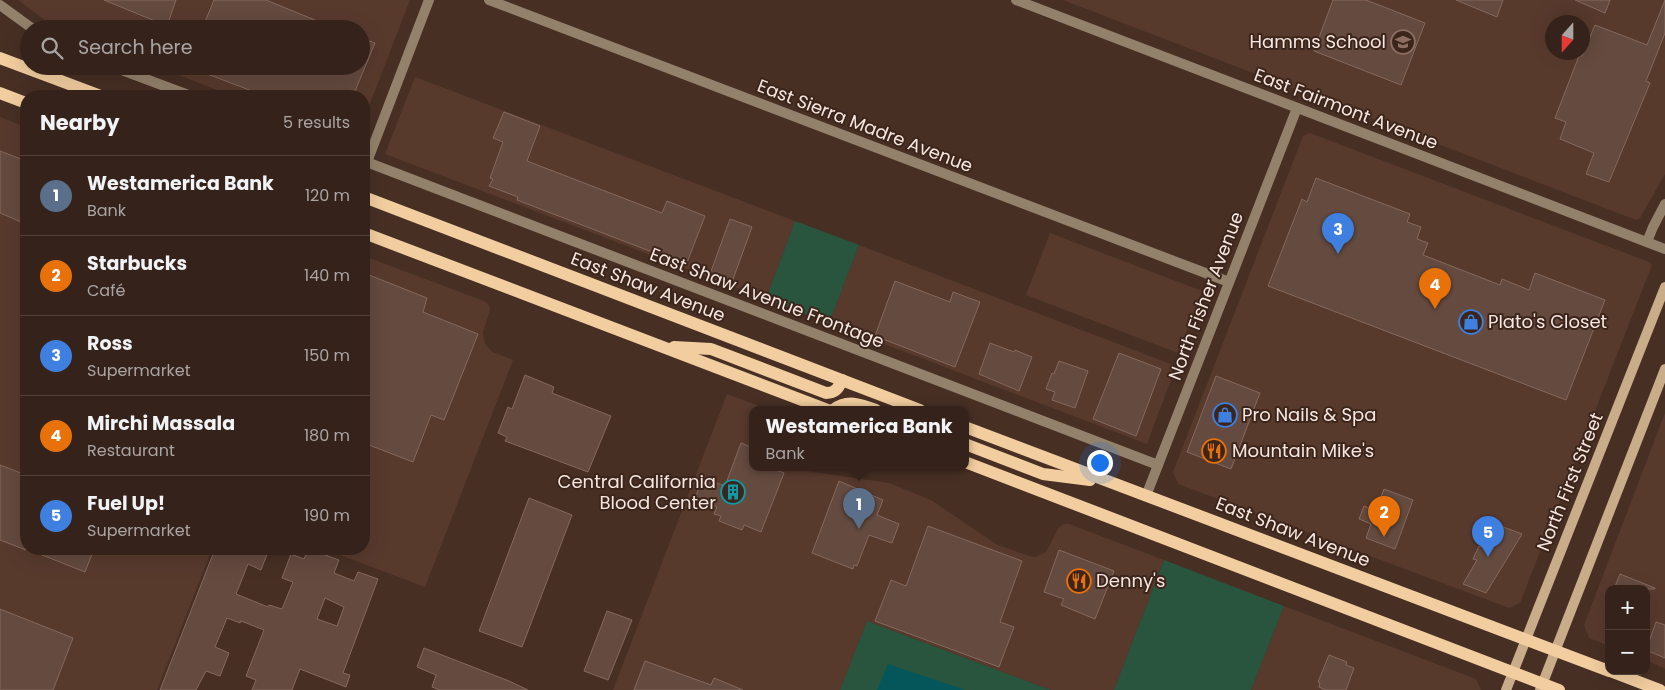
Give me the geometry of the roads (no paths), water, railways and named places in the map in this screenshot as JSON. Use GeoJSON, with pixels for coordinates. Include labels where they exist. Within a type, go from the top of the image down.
{"type":"FeatureCollection","features":[{"type":"Feature","properties":{"kind":"main road"},"geometry":{"type":"LineString","coordinates":[[0,58],[20,66]]}},
{"type":"Feature","properties":{"kind":"main road"},"geometry":{"type":"LineString","coordinates":[[45,75],[85,90]]}},
{"type":"Feature","properties":{"kind":"main road"},"geometry":{"type":"LineString","coordinates":[[0,93],[20,101]]}},
{"type":"Feature","properties":{"kind":"main road","name":"East Shaw Avenue"},"geometry":{"type":"LineString","coordinates":[[370,199],[910,406]]}},
{"type":"Feature","properties":{"kind":"main road"},"geometry":{"type":"LineString","coordinates":[[370,236],[817,406]]}},
{"type":"Feature","properties":{"kind":"main road","name":"North First Street"},"geometry":{"type":"LineString","coordinates":[[1506,690],[1665,287]]}},
{"type":"Feature","properties":{"kind":"main road"},"geometry":{"type":"LineString","coordinates":[[662,347],[711,349],[826,393],[833,393],[839,388],[842,380]]}},
{"type":"Feature","properties":{"kind":"main road"},"geometry":{"type":"LineString","coordinates":[[1541,687],[1665,369]]}},
{"type":"Feature","properties":{"kind":"main road"},"geometry":{"type":"LineString","coordinates":[[838,406],[854,403],[863,406]]}},
{"type":"Feature","properties":{"kind":"main road","name":"East Shaw Avenue"},"geometry":{"type":"LineString","coordinates":[[969,429],[1605,669]]}},
{"type":"Feature","properties":{"kind":"main road"},"geometry":{"type":"LineString","coordinates":[[969,446],[1043,474],[1112,483]]}},
{"type":"Feature","properties":{"kind":"main road"},"geometry":{"type":"LineString","coordinates":[[969,464],[1513,672],[1541,687],[1559,690]]}},
{"type":"Feature","properties":{"kind":"main road","name":"East Shaw Avenue"},"geometry":{"type":"LineString","coordinates":[[1621,675],[1660,690]]}},
{"type":"Feature","properties":{"kind":"street"},"geometry":{"type":"LineString","coordinates":[[370,148],[428,0]]}},
{"type":"Feature","properties":{"kind":"street","name":"East Sierra Madre Avenue"},"geometry":{"type":"LineString","coordinates":[[489,0],[1229,282]]}},
{"type":"Feature","properties":{"kind":"street","name":"East Fairmont Avenue"},"geometry":{"type":"LineString","coordinates":[[1016,0],[1665,249]]}},
{"type":"Feature","properties":{"kind":"street"},"geometry":{"type":"LineString","coordinates":[[0,5],[21,20]]}},
{"type":"Feature","properties":{"kind":"street"},"geometry":{"type":"LineString","coordinates":[[135,75],[176,90]]}},
{"type":"Feature","properties":{"kind":"street","name":"North Fisher Avenue"},"geometry":{"type":"LineString","coordinates":[[1146,496],[1297,108]]}},
{"type":"Feature","properties":{"kind":"street","name":"East Shaw Avenue Frontage"},"geometry":{"type":"LineString","coordinates":[[370,163],[1158,465]]}},
{"type":"Feature","properties":{"kind":"street"},"geometry":{"type":"LineString","coordinates":[[1647,242],[1665,204]]}},
{"type":"Feature","properties":{"kind":"water"},"geometry":{"type":"Polygon","coordinates":[[[888,664],[965,690],[877,690],[888,664]]]}},
{"type":"Feature","properties":{"kind":"place","name":"Hamms School"},"geometry":{"type":"Point","coordinates":[1403,42]}},
{"type":"Feature","properties":{"kind":"place","name":"Ross"},"geometry":{"type":"Point","coordinates":[1338,254]}},
{"type":"Feature","properties":{"kind":"place","name":"Mirchi Massala"},"geometry":{"type":"Point","coordinates":[1435,309]}},
{"type":"Feature","properties":{"kind":"place","name":"Plato's Closet"},"geometry":{"type":"Point","coordinates":[1471,322]}},
{"type":"Feature","properties":{"kind":"place","name":"Pro Nails & Spa"},"geometry":{"type":"Point","coordinates":[1225,415]}},
{"type":"Feature","properties":{"kind":"place","name":"Mountain Mike's"},"geometry":{"type":"Point","coordinates":[1214,451]}},
{"type":"Feature","properties":{"kind":"place","name":"Central California Blood Center"},"geometry":{"type":"Point","coordinates":[733,492]}},
{"type":"Feature","properties":{"kind":"place","name":"Westamerica Bank"},"geometry":{"type":"Point","coordinates":[859,529]}},
{"type":"Feature","properties":{"kind":"place","name":"Starbucks"},"geometry":{"type":"Point","coordinates":[1384,537]}},
{"type":"Feature","properties":{"kind":"place","name":"Fuel Up!"},"geometry":{"type":"Point","coordinates":[1488,557]}},
{"type":"Feature","properties":{"kind":"place","name":"Denny's"},"geometry":{"type":"Point","coordinates":[1079,581]}}]}
